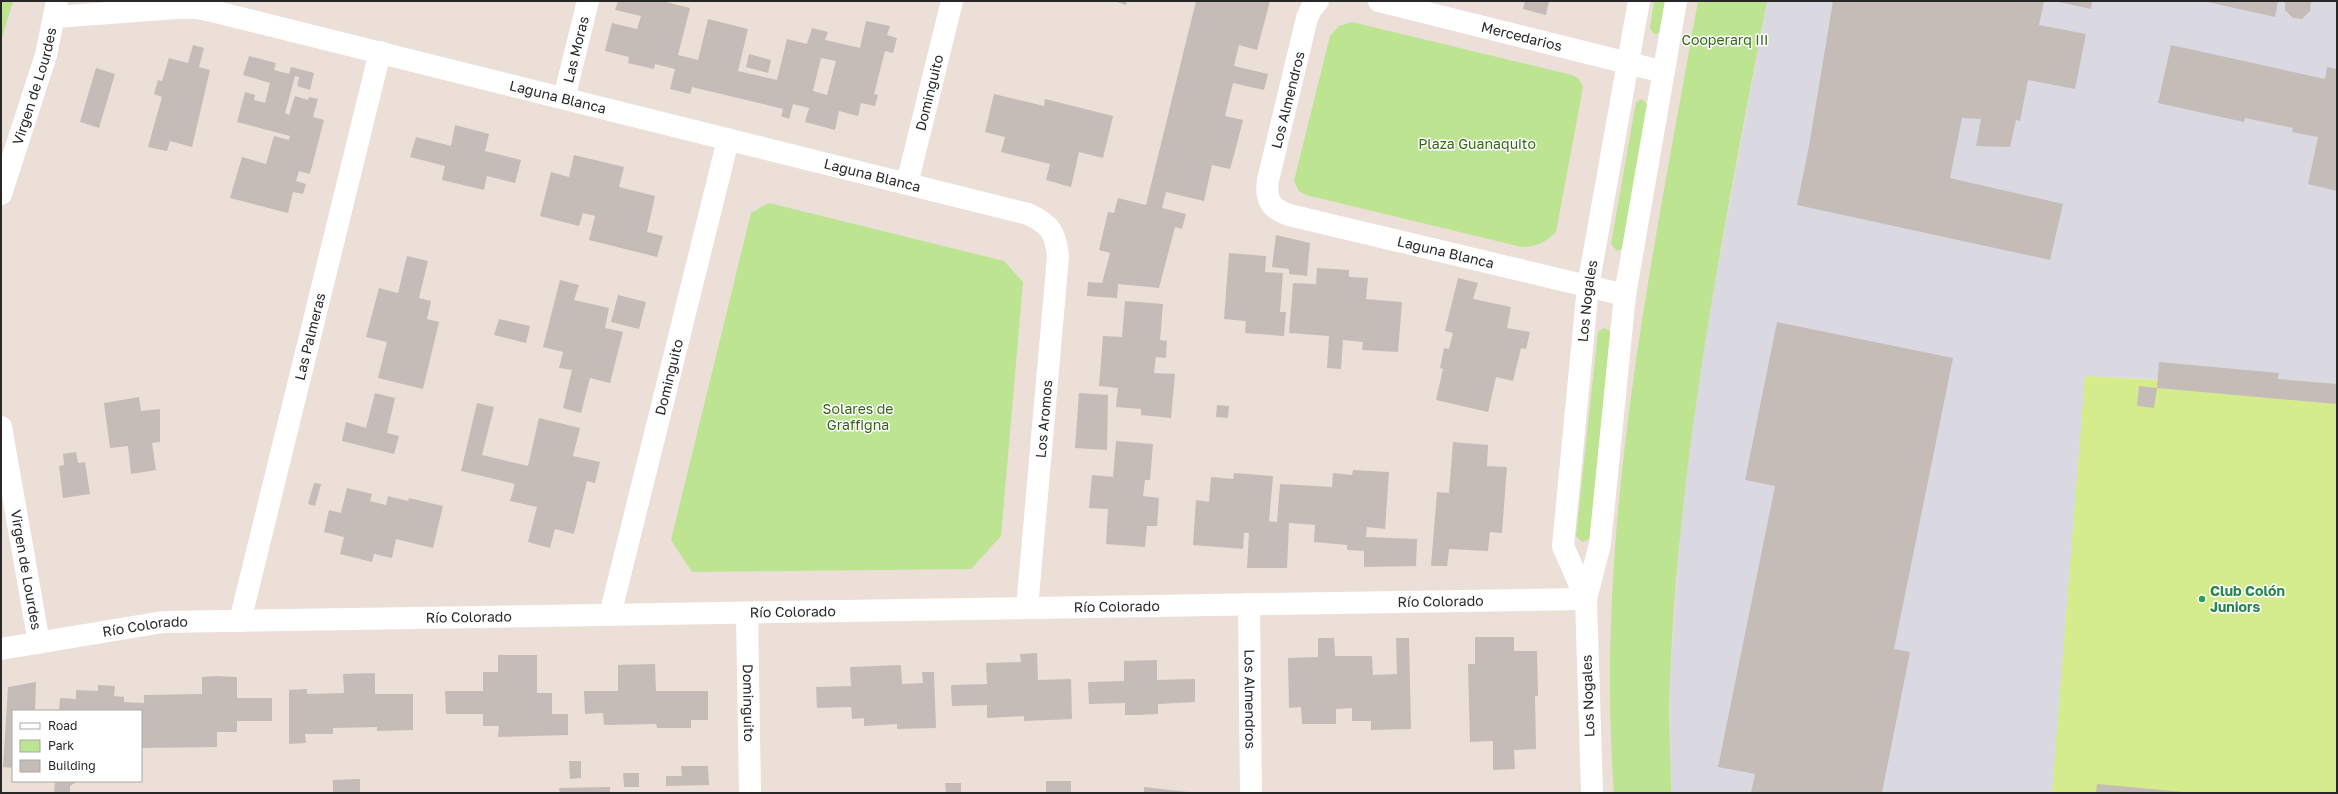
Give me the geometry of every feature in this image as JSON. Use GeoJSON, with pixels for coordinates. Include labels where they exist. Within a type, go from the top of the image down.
{"type":"FeatureCollection","features":[{"type":"Feature","properties":{"kind":"street","name":"Las Moras"},"geometry":{"type":"LineString","coordinates":[[564,98],[588,1]]}},
{"type":"Feature","properties":{"kind":"street","name":"Dominguito"},"geometry":{"type":"LineString","coordinates":[[908,184],[952,1]]}},
{"type":"Feature","properties":{"kind":"street","name":"Los Almendros"},"geometry":{"type":"LineString","coordinates":[[1269,202],[1267,196],[1268,180],[1306,26],[1311,9],[1318,1]]}},
{"type":"Feature","properties":{"kind":"street","name":"Mercedarios"},"geometry":{"type":"LineString","coordinates":[[1379,1],[1664,72]]}},
{"type":"Feature","properties":{"kind":"street","name":"Los Nogales"},"geometry":{"type":"LineString","coordinates":[[1586,599],[1563,546],[1588,286],[1639,1]]}},
{"type":"Feature","properties":{"kind":"street","name":"Los Nogales"},"geometry":{"type":"LineString","coordinates":[[1592,793],[1586,599],[1600,544],[1625,295],[1676,1]]}},
{"type":"Feature","properties":{"kind":"street","name":"Laguna Blanca"},"geometry":{"type":"LineString","coordinates":[[56,9],[196,8],[380,52],[1028,214],[1038,218],[1053,231]]}},
{"type":"Feature","properties":{"kind":"street","name":"Virgen de Lourdes"},"geometry":{"type":"LineString","coordinates":[[1,194],[46,55],[56,9]]}},
{"type":"Feature","properties":{"kind":"street","name":"Las Palmeras"},"geometry":{"type":"LineString","coordinates":[[240,621],[380,52]]}},
{"type":"Feature","properties":{"kind":"street","name":"Dominguito"},"geometry":{"type":"LineString","coordinates":[[610,615],[728,140]]}},
{"type":"Feature","properties":{"kind":"street","name":"Laguna Blanca"},"geometry":{"type":"LineString","coordinates":[[1269,202],[1282,213],[1289,215],[1625,295]]}},
{"type":"Feature","properties":{"kind":"street","name":"Los Aromos"},"geometry":{"type":"LineString","coordinates":[[1027,608],[1058,257],[1053,231]]}},
{"type":"Feature","properties":{"kind":"street","name":"Virgen de Lourdes"},"geometry":{"type":"LineString","coordinates":[[1,427],[38,642]]}},
{"type":"Feature","properties":{"kind":"street","name":"Río Colorado"},"geometry":{"type":"LineString","coordinates":[[1,649],[163,622],[1586,599]]}},
{"type":"Feature","properties":{"kind":"street","name":"Los Almendros"},"geometry":{"type":"LineString","coordinates":[[1249,604],[1251,793]]}},
{"type":"Feature","properties":{"kind":"street","name":"Dominguito"},"geometry":{"type":"LineString","coordinates":[[747,613],[750,793]]}},
{"type":"Feature","properties":{"kind":"shaded area"},"geometry":{"type":"Polygon","coordinates":[[[1767,1],[2337,1],[2337,404],[2157,388],[2157,379],[2085,376],[2052,793],[1671,793],[1670,682],[1681,521],[1701,360],[1767,1]]]}},
{"type":"Feature","properties":{"kind":"green space"},"geometry":{"type":"Polygon","coordinates":[[[1,1],[13,1],[1,41],[1,1]]]}},
{"type":"Feature","properties":{"kind":"green space"},"geometry":{"type":"Polygon","coordinates":[[[1654,1],[1667,1],[1660,33],[1656,34],[1653,33],[1650,28],[1654,1]]]}},
{"type":"Feature","properties":{"kind":"green space","name":"Cooperarq III"},"geometry":{"type":"Polygon","coordinates":[[[1698,1],[1767,1],[1720,254],[1693,424],[1675,594],[1669,694],[1671,793],[1614,793],[1610,693],[1612,593],[1620,494],[1631,395],[1646,296],[1698,1]]]}},
{"type":"Feature","properties":{"kind":"green space","name":"Plaza Guanaquito"},"geometry":{"type":"Polygon","coordinates":[[[1352,22],[1572,75],[1579,79],[1583,87],[1556,232],[1548,239],[1540,243],[1522,247],[1306,195],[1299,191],[1294,181],[1330,36],[1339,26],[1352,22]]]}},
{"type":"Feature","properties":{"kind":"green space"},"geometry":{"type":"Polygon","coordinates":[[[1642,99],[1648,105],[1622,249],[1617,251],[1611,244],[1636,102],[1642,99]]]}},
{"type":"Feature","properties":{"kind":"green space","name":"Solares de Graffigna"},"geometry":{"type":"Polygon","coordinates":[[[769,203],[1004,261],[1023,282],[1001,536],[971,569],[692,572],[671,540],[751,213],[769,203]]]}},
{"type":"Feature","properties":{"kind":"green space"},"geometry":{"type":"Polygon","coordinates":[[[1604,328],[1610,331],[1610,335],[1590,539],[1582,542],[1576,536],[1598,332],[1604,328]]]}},
{"type":"Feature","properties":{"kind":"green space","name":"Club Colón Juniors"},"geometry":{"type":"Polygon","coordinates":[[[2085,376],[2157,380],[2157,388],[2337,404],[2337,793],[2052,793],[2085,376]]]}},
{"type":"Feature","properties":{"kind":"building"},"geometry":{"type":"Polygon","coordinates":[[[618,1],[662,1],[690,8],[678,55],[698,60],[708,19],[748,29],[738,71],[777,80],[787,39],[807,44],[812,28],[828,32],[825,40],[860,48],[866,21],[890,26],[887,35],[897,38],[893,53],[885,51],[874,94],[878,95],[875,106],[861,103],[858,116],[839,111],[835,130],[805,122],[809,108],[793,104],[789,119],[781,116],[783,109],[692,87],[690,94],[670,89],[675,69],[655,64],[654,69],[628,63],[629,57],[605,51],[612,23],[637,29],[641,16],[615,10],[618,1]],[[821,58],[813,91],[827,95],[836,61],[821,58]]]}},
{"type":"Feature","properties":{"kind":"building"},"geometry":{"type":"Polygon","coordinates":[[[1114,1],[1127,1],[1126,5],[1114,1]]]}},
{"type":"Feature","properties":{"kind":"building"},"geometry":{"type":"Polygon","coordinates":[[[1196,1],[1270,1],[1257,50],[1239,45],[1234,66],[1268,74],[1264,90],[1233,83],[1225,116],[1243,120],[1230,169],[1212,165],[1204,201],[1166,192],[1162,208],[1186,214],[1182,229],[1175,227],[1159,288],[1118,284],[1117,298],[1087,296],[1088,282],[1102,283],[1110,253],[1099,250],[1108,212],[1114,213],[1118,198],[1146,205],[1196,1]]]}},
{"type":"Feature","properties":{"kind":"building"},"geometry":{"type":"Polygon","coordinates":[[[1525,1],[1549,1],[1546,15],[1523,9],[1525,1]]]}},
{"type":"Feature","properties":{"kind":"building"},"geometry":{"type":"Polygon","coordinates":[[[1833,1],[2044,1],[2039,25],[2086,34],[2075,89],[2028,80],[2020,121],[2016,120],[2010,147],[1976,146],[1981,119],[1962,118],[1950,178],[2063,204],[2050,260],[1797,205],[1809,146],[1833,1]]]}},
{"type":"Feature","properties":{"kind":"building"},"geometry":{"type":"Polygon","coordinates":[[[2054,1],[2092,1],[2091,9],[2054,1]]]}},
{"type":"Feature","properties":{"kind":"building"},"geometry":{"type":"Polygon","coordinates":[[[2203,1],[2278,1],[2275,17],[2203,1]]]}},
{"type":"Feature","properties":{"kind":"building"},"geometry":{"type":"Polygon","coordinates":[[[2285,1],[2311,1],[2310,11],[2302,19],[2293,18],[2285,10],[2285,1]]]}},
{"type":"Feature","properties":{"kind":"building"},"geometry":{"type":"Polygon","coordinates":[[[193,45],[204,48],[199,67],[210,70],[192,147],[170,141],[167,151],[148,147],[162,97],[154,94],[158,80],[162,81],[169,58],[188,63],[193,45]]]}},
{"type":"Feature","properties":{"kind":"building"},"geometry":{"type":"Polygon","coordinates":[[[2171,45],[2325,79],[2327,67],[2337,69],[2337,191],[2308,184],[2318,137],[2292,132],[2293,128],[2245,118],[2244,122],[2158,103],[2171,45]]]}},
{"type":"Feature","properties":{"kind":"building"},"geometry":{"type":"Polygon","coordinates":[[[749,54],[771,60],[768,73],[746,67],[749,54]]]}},
{"type":"Feature","properties":{"kind":"building"},"geometry":{"type":"Polygon","coordinates":[[[249,56],[276,63],[274,70],[289,74],[291,67],[314,73],[310,90],[297,86],[299,77],[295,76],[285,113],[289,115],[295,96],[308,100],[309,97],[318,99],[313,117],[324,120],[310,174],[299,171],[296,181],[306,184],[303,194],[293,192],[288,213],[230,198],[242,157],[266,164],[274,136],[289,140],[290,136],[237,122],[245,92],[255,95],[254,100],[265,103],[270,83],[243,75],[249,56]]]}},
{"type":"Feature","properties":{"kind":"building"},"geometry":{"type":"Polygon","coordinates":[[[96,68],[115,74],[99,128],[80,122],[96,68]]]}},
{"type":"Feature","properties":{"kind":"building"},"geometry":{"type":"Polygon","coordinates":[[[994,94],[1044,106],[1045,99],[1113,116],[1103,158],[1079,152],[1071,187],[1046,180],[1050,164],[1001,152],[1005,137],[985,132],[994,94]]]}},
{"type":"Feature","properties":{"kind":"building"},"geometry":{"type":"Polygon","coordinates":[[[455,125],[489,134],[485,151],[521,160],[515,183],[487,176],[484,190],[442,180],[445,166],[410,157],[416,137],[451,146],[455,125]]]}},
{"type":"Feature","properties":{"kind":"building"},"geometry":{"type":"Polygon","coordinates":[[[574,155],[624,167],[619,187],[655,196],[647,232],[663,236],[657,257],[589,240],[595,216],[583,213],[579,226],[540,216],[551,172],[569,177],[574,155]]]}},
{"type":"Feature","properties":{"kind":"building"},"geometry":{"type":"Polygon","coordinates":[[[1276,235],[1310,243],[1307,276],[1289,274],[1289,269],[1272,267],[1276,235]]]}},
{"type":"Feature","properties":{"kind":"building"},"geometry":{"type":"Polygon","coordinates":[[[1229,253],[1266,256],[1265,272],[1283,273],[1280,312],[1286,312],[1284,336],[1245,333],[1246,321],[1224,319],[1229,253]]]}},
{"type":"Feature","properties":{"kind":"building"},"geometry":{"type":"Polygon","coordinates":[[[407,256],[428,261],[419,298],[431,301],[427,319],[439,322],[423,389],[378,378],[387,342],[366,337],[379,288],[398,293],[407,256]]]}},
{"type":"Feature","properties":{"kind":"building"},"geometry":{"type":"Polygon","coordinates":[[[1317,268],[1349,270],[1349,277],[1368,278],[1366,299],[1402,302],[1398,352],[1362,350],[1363,342],[1343,340],[1341,369],[1327,368],[1329,336],[1289,333],[1293,283],[1316,284],[1317,268]]]}},
{"type":"Feature","properties":{"kind":"building"},"geometry":{"type":"Polygon","coordinates":[[[1458,278],[1478,283],[1473,299],[1511,307],[1507,328],[1530,332],[1526,349],[1521,348],[1513,381],[1496,377],[1488,412],[1436,400],[1443,369],[1440,368],[1444,348],[1449,349],[1453,333],[1445,331],[1458,278]]]}},
{"type":"Feature","properties":{"kind":"building"},"geometry":{"type":"Polygon","coordinates":[[[560,280],[579,285],[574,300],[609,308],[605,328],[623,332],[610,383],[590,378],[581,413],[563,408],[572,370],[559,368],[563,352],[543,347],[560,280]]]}},
{"type":"Feature","properties":{"kind":"building"},"geometry":{"type":"Polygon","coordinates":[[[618,295],[646,302],[639,329],[611,322],[618,295]]]}},
{"type":"Feature","properties":{"kind":"building"},"geometry":{"type":"Polygon","coordinates":[[[1125,301],[1163,304],[1160,340],[1167,341],[1166,358],[1156,357],[1154,373],[1175,374],[1171,418],[1141,415],[1141,409],[1116,407],[1118,388],[1099,386],[1103,336],[1122,337],[1125,301]]]}},
{"type":"Feature","properties":{"kind":"building"},"geometry":{"type":"Polygon","coordinates":[[[499,319],[530,326],[526,343],[494,335],[499,319]]]}},
{"type":"Feature","properties":{"kind":"building"},"geometry":{"type":"Polygon","coordinates":[[[1777,322],[1953,358],[1894,649],[1910,652],[1882,793],[1751,793],[1755,774],[1718,767],[1775,486],[1745,480],[1777,322]]]}},
{"type":"Feature","properties":{"kind":"building"},"geometry":{"type":"Polygon","coordinates":[[[2159,362],[2279,373],[2278,379],[2337,384],[2337,404],[2157,388],[2159,362]]]}},
{"type":"Feature","properties":{"kind":"building"},"geometry":{"type":"Polygon","coordinates":[[[2139,386],[2157,388],[2154,408],[2137,406],[2139,386]]]}},
{"type":"Feature","properties":{"kind":"building"},"geometry":{"type":"Polygon","coordinates":[[[375,393],[395,398],[387,433],[399,436],[394,454],[342,441],[346,422],[366,428],[375,393]]]}},
{"type":"Feature","properties":{"kind":"building"},"geometry":{"type":"Polygon","coordinates":[[[1079,393],[1108,395],[1107,450],[1075,448],[1079,393]]]}},
{"type":"Feature","properties":{"kind":"building"},"geometry":{"type":"Polygon","coordinates":[[[139,397],[141,411],[160,409],[160,442],[152,443],[156,470],[131,474],[128,446],[110,448],[104,403],[139,397]]]}},
{"type":"Feature","properties":{"kind":"building"},"geometry":{"type":"Polygon","coordinates":[[[477,403],[494,407],[482,455],[528,466],[539,418],[580,428],[573,456],[600,462],[595,483],[587,481],[574,534],[555,529],[550,548],[528,542],[537,507],[510,501],[515,484],[461,471],[477,403]]]}},
{"type":"Feature","properties":{"kind":"building"},"geometry":{"type":"Polygon","coordinates":[[[1217,405],[1229,406],[1228,418],[1216,417],[1217,405]]]}},
{"type":"Feature","properties":{"kind":"building"},"geometry":{"type":"Polygon","coordinates":[[[1116,441],[1153,444],[1150,480],[1145,480],[1143,496],[1159,498],[1157,526],[1147,526],[1145,547],[1106,544],[1108,509],[1089,508],[1092,475],[1113,477],[1116,441]]]}},
{"type":"Feature","properties":{"kind":"building"},"geometry":{"type":"Polygon","coordinates":[[[1453,442],[1488,445],[1487,466],[1507,467],[1502,533],[1490,532],[1488,551],[1449,549],[1447,566],[1431,566],[1437,492],[1449,493],[1453,442]]]}},
{"type":"Feature","properties":{"kind":"building"},"geometry":{"type":"Polygon","coordinates":[[[76,452],[78,463],[85,462],[90,494],[63,498],[59,466],[64,465],[63,454],[76,452]]]}},
{"type":"Feature","properties":{"kind":"building"},"geometry":{"type":"Polygon","coordinates":[[[1353,470],[1389,472],[1385,529],[1367,527],[1366,537],[1417,539],[1416,566],[1364,567],[1364,551],[1347,550],[1347,545],[1314,542],[1315,525],[1289,523],[1287,568],[1247,568],[1249,533],[1244,533],[1243,549],[1193,545],[1196,500],[1209,502],[1211,477],[1233,479],[1234,473],[1273,476],[1269,521],[1277,522],[1280,484],[1332,487],[1333,473],[1352,475],[1353,470]]]}},
{"type":"Feature","properties":{"kind":"building"},"geometry":{"type":"Polygon","coordinates":[[[314,483],[321,484],[315,506],[308,504],[314,483]]]}},
{"type":"Feature","properties":{"kind":"building"},"geometry":{"type":"Polygon","coordinates":[[[347,488],[372,494],[370,501],[386,505],[388,496],[408,501],[409,498],[443,506],[433,548],[396,539],[392,558],[374,554],[372,562],[340,554],[344,537],[324,532],[329,510],[341,513],[347,488]]]}},
{"type":"Feature","properties":{"kind":"building"},"geometry":{"type":"Polygon","coordinates":[[[1475,637],[1514,637],[1514,651],[1537,651],[1538,696],[1535,696],[1536,749],[1514,750],[1515,769],[1493,770],[1493,741],[1470,742],[1468,664],[1475,664],[1475,637]]]}},
{"type":"Feature","properties":{"kind":"building"},"geometry":{"type":"Polygon","coordinates":[[[1318,638],[1334,638],[1335,656],[1372,656],[1373,675],[1397,674],[1396,638],[1409,638],[1411,729],[1371,730],[1371,721],[1352,721],[1352,708],[1336,709],[1336,724],[1302,724],[1301,707],[1289,708],[1288,658],[1318,657],[1318,638]]]}},
{"type":"Feature","properties":{"kind":"building"},"geometry":{"type":"Polygon","coordinates":[[[1037,653],[1038,680],[1071,679],[1072,719],[1024,721],[1024,716],[987,718],[987,705],[952,706],[951,685],[987,684],[986,663],[1021,662],[1020,654],[1037,653]]]}},
{"type":"Feature","properties":{"kind":"building"},"geometry":{"type":"Polygon","coordinates":[[[498,655],[537,655],[537,693],[552,693],[552,714],[568,714],[568,735],[498,737],[499,726],[483,726],[483,714],[446,714],[445,691],[483,691],[483,672],[498,672],[498,655]]]}},
{"type":"Feature","properties":{"kind":"building"},"geometry":{"type":"Polygon","coordinates":[[[1157,660],[1157,680],[1195,679],[1195,702],[1158,704],[1158,714],[1137,715],[1125,715],[1125,703],[1089,704],[1088,682],[1124,681],[1124,661],[1157,660]]]}},
{"type":"Feature","properties":{"kind":"building"},"geometry":{"type":"Polygon","coordinates":[[[655,664],[656,691],[708,691],[708,720],[691,720],[691,728],[657,728],[656,724],[604,725],[603,713],[585,714],[584,691],[618,691],[618,665],[655,664]]]}},
{"type":"Feature","properties":{"kind":"building"},"geometry":{"type":"Polygon","coordinates":[[[901,665],[902,684],[923,683],[922,672],[934,672],[936,728],[897,729],[897,724],[864,726],[864,718],[852,719],[851,707],[817,708],[816,687],[851,686],[850,667],[901,665]]]}},
{"type":"Feature","properties":{"kind":"building"},"geometry":{"type":"Polygon","coordinates":[[[375,673],[375,694],[413,694],[413,730],[377,731],[377,727],[333,728],[333,734],[305,734],[306,743],[289,744],[289,690],[307,689],[307,694],[344,693],[343,674],[375,673]]]}},
{"type":"Feature","properties":{"kind":"building"},"geometry":{"type":"Polygon","coordinates":[[[202,677],[237,677],[237,698],[272,698],[272,721],[237,721],[237,732],[217,732],[217,747],[142,748],[142,710],[59,710],[60,698],[76,699],[76,690],[98,691],[98,685],[115,686],[114,696],[124,697],[124,702],[144,703],[144,695],[202,694],[202,677]]]}},
{"type":"Feature","properties":{"kind":"building"},"geometry":{"type":"Polygon","coordinates":[[[36,682],[35,710],[12,710],[12,768],[3,767],[8,687],[36,682]]]}},
{"type":"Feature","properties":{"kind":"building"},"geometry":{"type":"Polygon","coordinates":[[[569,761],[581,761],[581,778],[570,779],[569,761]]]}},
{"type":"Feature","properties":{"kind":"building"},"geometry":{"type":"Polygon","coordinates":[[[681,766],[708,766],[709,785],[666,786],[666,776],[682,776],[681,766]]]}},
{"type":"Feature","properties":{"kind":"building"},"geometry":{"type":"Polygon","coordinates":[[[623,773],[639,773],[639,787],[624,787],[623,773]]]}},
{"type":"Feature","properties":{"kind":"building"},"geometry":{"type":"Polygon","coordinates":[[[360,779],[360,792],[333,792],[333,780],[360,779]]]}},
{"type":"Feature","properties":{"kind":"building"},"geometry":{"type":"Polygon","coordinates":[[[1046,781],[1071,781],[1071,793],[1046,793],[1046,781]]]}},
{"type":"Feature","properties":{"kind":"building"},"geometry":{"type":"Polygon","coordinates":[[[55,782],[76,782],[70,786],[70,793],[54,793],[55,782]]]}},
{"type":"Feature","properties":{"kind":"building"},"geometry":{"type":"Polygon","coordinates":[[[945,783],[961,783],[961,793],[946,793],[945,783]]]}},
{"type":"Feature","properties":{"kind":"building"},"geometry":{"type":"Polygon","coordinates":[[[2097,784],[2184,792],[2184,793],[2096,793],[2097,784]]]}},
{"type":"Feature","properties":{"kind":"building"},"geometry":{"type":"Polygon","coordinates":[[[610,787],[610,793],[560,793],[559,788],[610,787]]]}},
{"type":"Feature","properties":{"kind":"building"},"geometry":{"type":"Polygon","coordinates":[[[1144,787],[1188,792],[1188,793],[1144,793],[1144,787]]]}},
{"type":"Feature","properties":{"kind":"place","name":"Club Colón Juniors"},"geometry":{"type":"Point","coordinates":[2202,599]}}]}
